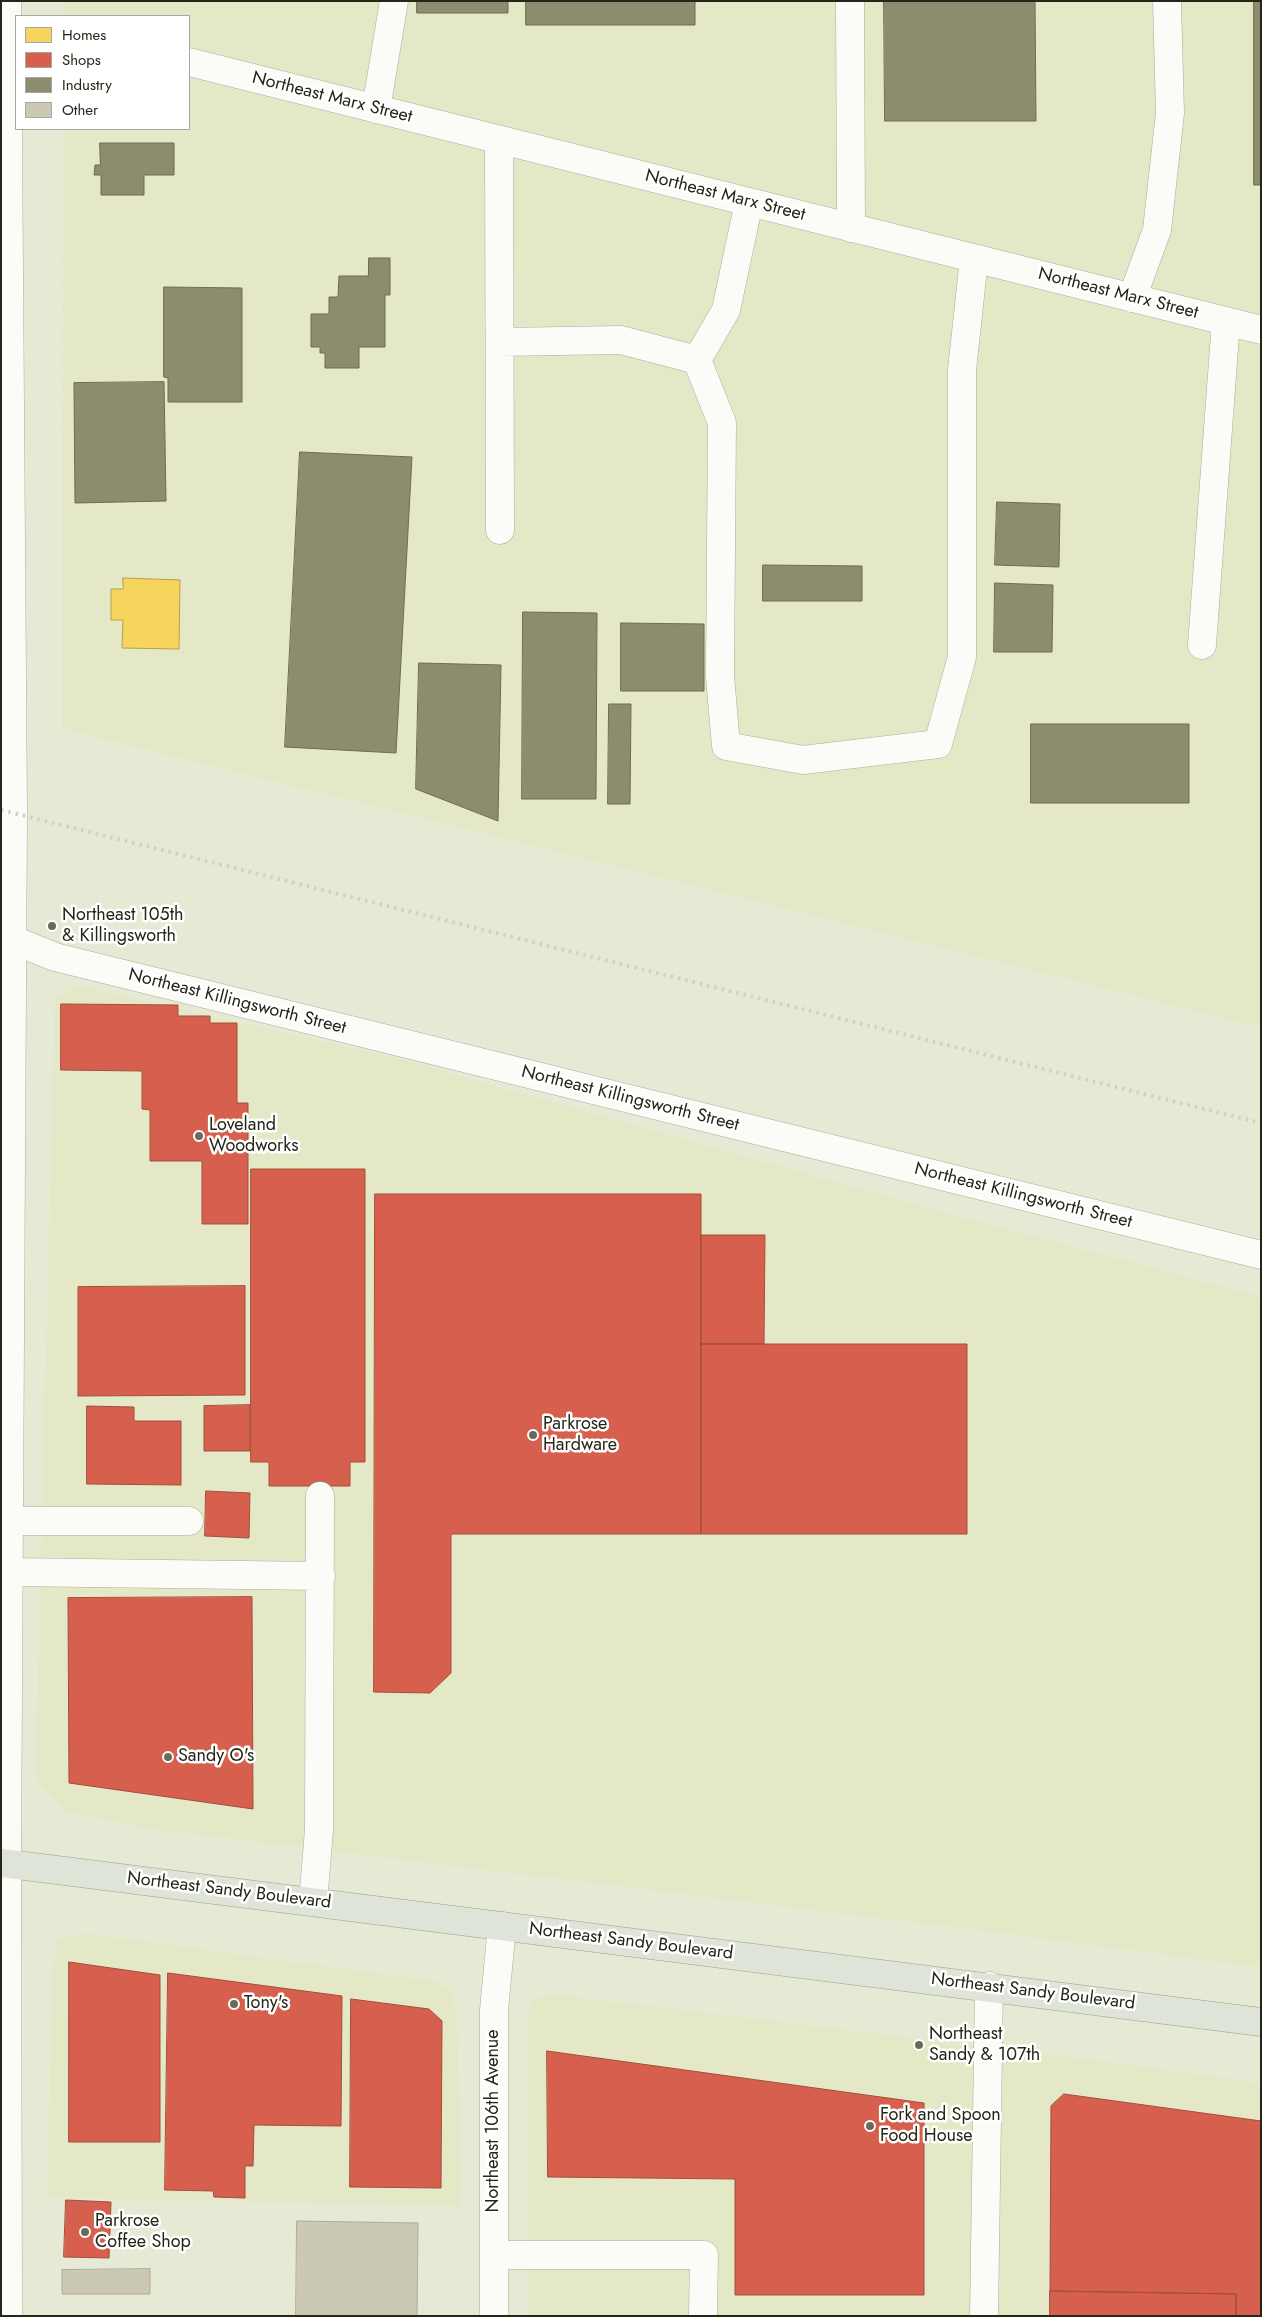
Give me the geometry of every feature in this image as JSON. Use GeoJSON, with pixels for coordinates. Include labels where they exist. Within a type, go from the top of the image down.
{"type":"FeatureCollection","features":[{"type":"Feature","properties":{"kind":"main road","name":"Northeast Sandy Boulevard"},"geometry":{"type":"LineString","coordinates":[[4,1863],[989,1986],[1261,2022]]}},
{"type":"Feature","properties":{"kind":"street"},"geometry":{"type":"LineString","coordinates":[[376,109],[394,1]]}},
{"type":"Feature","properties":{"kind":"street"},"geometry":{"type":"LineString","coordinates":[[850,1],[851,228]]}},
{"type":"Feature","properties":{"kind":"street"},"geometry":{"type":"LineString","coordinates":[[1132,298],[1157,230],[1170,113],[1168,1]]}},
{"type":"Feature","properties":{"kind":"street"},"geometry":{"type":"LineString","coordinates":[[8,13],[6,1186],[10,1521],[6,1586],[4,1863],[8,2316]]}},
{"type":"Feature","properties":{"kind":"street","name":"Northeast Marx Street"},"geometry":{"type":"LineString","coordinates":[[190,62],[1261,330]]}},
{"type":"Feature","properties":{"kind":"street"},"geometry":{"type":"LineString","coordinates":[[499,140],[500,530]]}},
{"type":"Feature","properties":{"kind":"street"},"geometry":{"type":"LineString","coordinates":[[697,360],[726,310],[749,202]]}},
{"type":"Feature","properties":{"kind":"street"},"geometry":{"type":"LineString","coordinates":[[697,360],[722,423],[720,676],[726,746],[803,760],[938,744],[962,657],[962,370],[974,259]]}},
{"type":"Feature","properties":{"kind":"street"},"geometry":{"type":"LineString","coordinates":[[1202,645],[1226,321]]}},
{"type":"Feature","properties":{"kind":"street"},"geometry":{"type":"LineString","coordinates":[[500,342],[621,340],[697,360]]}},
{"type":"Feature","properties":{"kind":"street","name":"Northeast Killingsworth Street"},"geometry":{"type":"LineString","coordinates":[[7,938],[55,958],[1261,1255]]}},
{"type":"Feature","properties":{"kind":"street"},"geometry":{"type":"LineString","coordinates":[[313,1902],[319,1830],[320,1496]]}},
{"type":"Feature","properties":{"kind":"street"},"geometry":{"type":"LineString","coordinates":[[10,1521],[189,1521]]}},
{"type":"Feature","properties":{"kind":"street"},"geometry":{"type":"LineString","coordinates":[[6,1586],[321,1576]]}},
{"type":"Feature","properties":{"kind":"street","name":"Northeast 106th Avenue"},"geometry":{"type":"LineString","coordinates":[[494,2316],[494,2010],[502,1926]]}},
{"type":"Feature","properties":{"kind":"street"},"geometry":{"type":"LineString","coordinates":[[984,2316],[989,1986]]}},
{"type":"Feature","properties":{"kind":"street"},"geometry":{"type":"LineString","coordinates":[[494,2255],[704,2255],[703,2316]]}},
{"type":"Feature","properties":{"kind":"shaded area"},"geometry":{"type":"Polygon","coordinates":[[[63,1],[1261,1],[1261,1027],[62,728],[63,130],[190,130],[190,15],[63,15],[63,1]]]}},
{"type":"Feature","properties":{"kind":"shaded area"},"geometry":{"type":"Polygon","coordinates":[[[79,986],[398,1059],[938,1211],[1261,1297],[1261,1967],[979,1930],[145,1828],[66,1811],[39,1784],[36,1765],[55,999],[79,986]]]}},
{"type":"Feature","properties":{"kind":"shaded area"},"geometry":{"type":"Polygon","coordinates":[[[88,1934],[439,1982],[453,1994],[457,2020],[461,2206],[47,2197],[53,1969],[58,1942],[67,1937],[88,1934]]]}},
{"type":"Feature","properties":{"kind":"shaded area"},"geometry":{"type":"Polygon","coordinates":[[[557,1995],[1053,2055],[1261,2083],[1261,2316],[528,2316],[527,2030],[530,2008],[537,1998],[557,1995]]]}},
{"type":"Feature","properties":{"kind":"building: Homes"},"geometry":{"type":"Polygon","coordinates":[[[123,578],[180,580],[179,649],[122,648],[123,620],[111,620],[111,589],[123,589],[123,578]]]}},
{"type":"Feature","properties":{"kind":"building: Shops","name":"Loveland Woodworks"},"geometry":{"type":"Polygon","coordinates":[[[61,1004],[178,1005],[178,1016],[210,1016],[210,1023],[237,1023],[237,1103],[248,1103],[248,1224],[202,1224],[202,1161],[150,1161],[150,1110],[142,1109],[142,1071],[61,1070],[61,1004]]]}},
{"type":"Feature","properties":{"kind":"building: Shops"},"geometry":{"type":"Polygon","coordinates":[[[251,1169],[365,1169],[365,1462],[350,1462],[350,1486],[269,1486],[269,1462],[251,1462],[251,1169]]]}},
{"type":"Feature","properties":{"kind":"building: Shops"},"geometry":{"type":"Polygon","coordinates":[[[375,1194],[701,1194],[701,1534],[451,1534],[451,1673],[430,1693],[374,1692],[375,1194]]]}},
{"type":"Feature","properties":{"kind":"building: Shops"},"geometry":{"type":"Polygon","coordinates":[[[701,1235],[765,1235],[764,1344],[701,1344],[701,1235]]]}},
{"type":"Feature","properties":{"kind":"building: Shops"},"geometry":{"type":"Polygon","coordinates":[[[245,1286],[245,1395],[78,1396],[78,1287],[245,1286]]]}},
{"type":"Feature","properties":{"kind":"building: Shops"},"geometry":{"type":"Polygon","coordinates":[[[701,1344],[967,1344],[967,1534],[701,1534],[701,1344]]]}},
{"type":"Feature","properties":{"kind":"building: Shops"},"geometry":{"type":"Polygon","coordinates":[[[250,1405],[250,1451],[204,1451],[204,1406],[250,1405]]]}},
{"type":"Feature","properties":{"kind":"building: Shops"},"geometry":{"type":"Polygon","coordinates":[[[87,1406],[134,1407],[134,1421],[181,1421],[181,1485],[87,1484],[87,1406]]]}},
{"type":"Feature","properties":{"kind":"building: Shops"},"geometry":{"type":"Polygon","coordinates":[[[206,1491],[250,1493],[249,1538],[205,1536],[206,1491]]]}},
{"type":"Feature","properties":{"kind":"building: Shops"},"geometry":{"type":"Polygon","coordinates":[[[252,1597],[253,1809],[69,1783],[68,1598],[252,1597]]]}},
{"type":"Feature","properties":{"kind":"building: Shops"},"geometry":{"type":"Polygon","coordinates":[[[69,1962],[160,1975],[160,2142],[69,2142],[69,1962]]]}},
{"type":"Feature","properties":{"kind":"building: Shops"},"geometry":{"type":"Polygon","coordinates":[[[168,1973],[342,1996],[341,2126],[254,2125],[253,2166],[245,2166],[245,2198],[214,2197],[213,2191],[165,2190],[168,1973]]]}},
{"type":"Feature","properties":{"kind":"building: Shops"},"geometry":{"type":"Polygon","coordinates":[[[351,1999],[429,2009],[442,2021],[441,2188],[350,2187],[351,1999]]]}},
{"type":"Feature","properties":{"kind":"building: Shops"},"geometry":{"type":"Polygon","coordinates":[[[547,2051],[924,2103],[924,2295],[735,2295],[735,2179],[548,2177],[547,2051]]]}},
{"type":"Feature","properties":{"kind":"building: Shops"},"geometry":{"type":"Polygon","coordinates":[[[1064,2094],[1261,2121],[1261,2316],[1236,2316],[1236,2294],[1050,2291],[1051,2106],[1064,2094]]]}},
{"type":"Feature","properties":{"kind":"building: Shops"},"geometry":{"type":"Polygon","coordinates":[[[66,2200],[111,2202],[109,2258],[64,2257],[66,2200]]]}},
{"type":"Feature","properties":{"kind":"building: Shops"},"geometry":{"type":"Polygon","coordinates":[[[1050,2291],[1236,2294],[1236,2316],[1050,2316],[1050,2291]]]}},
{"type":"Feature","properties":{"kind":"building: Industry"},"geometry":{"type":"Polygon","coordinates":[[[417,1],[508,1],[508,13],[417,13],[417,1]]]}},
{"type":"Feature","properties":{"kind":"building: Industry"},"geometry":{"type":"Polygon","coordinates":[[[526,1],[695,1],[695,25],[526,25],[526,1]]]}},
{"type":"Feature","properties":{"kind":"building: Industry"},"geometry":{"type":"Polygon","coordinates":[[[884,1],[1035,1],[1036,121],[885,121],[884,1]]]}},
{"type":"Feature","properties":{"kind":"building: Industry"},"geometry":{"type":"Polygon","coordinates":[[[1254,1],[1261,1],[1261,185],[1254,185],[1254,1]]]}},
{"type":"Feature","properties":{"kind":"building: Industry"},"geometry":{"type":"Polygon","coordinates":[[[100,143],[174,143],[174,175],[144,175],[144,195],[101,195],[101,175],[94,175],[95,165],[100,165],[100,143]]]}},
{"type":"Feature","properties":{"kind":"building: Industry"},"geometry":{"type":"Polygon","coordinates":[[[369,258],[390,258],[390,295],[385,295],[385,347],[359,347],[359,368],[325,368],[325,353],[320,353],[320,347],[311,347],[311,314],[329,314],[329,297],[338,297],[339,276],[368,276],[369,258]]]}},
{"type":"Feature","properties":{"kind":"building: Industry"},"geometry":{"type":"Polygon","coordinates":[[[164,287],[242,288],[242,402],[168,402],[168,378],[164,377],[164,287]]]}},
{"type":"Feature","properties":{"kind":"building: Industry"},"geometry":{"type":"Polygon","coordinates":[[[164,382],[166,501],[75,503],[74,383],[164,382]]]}},
{"type":"Feature","properties":{"kind":"building: Industry"},"geometry":{"type":"Polygon","coordinates":[[[300,452],[412,457],[396,753],[285,747],[300,452]]]}},
{"type":"Feature","properties":{"kind":"building: Industry"},"geometry":{"type":"Polygon","coordinates":[[[997,502],[1060,504],[1059,567],[995,565],[997,502]]]}},
{"type":"Feature","properties":{"kind":"building: Industry"},"geometry":{"type":"Polygon","coordinates":[[[763,565],[862,566],[862,601],[763,601],[763,565]]]}},
{"type":"Feature","properties":{"kind":"building: Industry"},"geometry":{"type":"Polygon","coordinates":[[[995,583],[1053,585],[1052,652],[994,652],[995,583]]]}},
{"type":"Feature","properties":{"kind":"building: Industry"},"geometry":{"type":"Polygon","coordinates":[[[523,612],[597,613],[596,799],[522,799],[523,612]]]}},
{"type":"Feature","properties":{"kind":"building: Industry"},"geometry":{"type":"Polygon","coordinates":[[[621,623],[704,624],[704,691],[621,691],[621,623]]]}},
{"type":"Feature","properties":{"kind":"building: Industry"},"geometry":{"type":"Polygon","coordinates":[[[419,663],[501,665],[498,821],[416,789],[419,663]]]}},
{"type":"Feature","properties":{"kind":"building: Industry"},"geometry":{"type":"Polygon","coordinates":[[[609,704],[631,704],[630,804],[608,804],[609,704]]]}},
{"type":"Feature","properties":{"kind":"building: Industry"},"geometry":{"type":"Polygon","coordinates":[[[1031,724],[1189,724],[1189,803],[1031,803],[1031,724]]]}},
{"type":"Feature","properties":{"kind":"building: Other"},"geometry":{"type":"Polygon","coordinates":[[[297,2221],[418,2223],[417,2316],[296,2316],[297,2221]]]}},
{"type":"Feature","properties":{"kind":"building: Other"},"geometry":{"type":"Polygon","coordinates":[[[150,2269],[150,2294],[62,2294],[62,2270],[150,2269]]]}},
{"type":"Feature","properties":{"kind":"railway"},"geometry":{"type":"LineString","coordinates":[[1,810],[1261,1123]]}},
{"type":"Feature","properties":{"kind":"place","name":"Northeast 105th & Killingsworth"},"geometry":{"type":"Point","coordinates":[52,926]}},
{"type":"Feature","properties":{"kind":"place","name":"Loveland Woodworks"},"geometry":{"type":"Point","coordinates":[199,1136]}},
{"type":"Feature","properties":{"kind":"place","name":"Parkrose Hardware"},"geometry":{"type":"Point","coordinates":[533,1435]}},
{"type":"Feature","properties":{"kind":"place","name":"Sandy O's"},"geometry":{"type":"Point","coordinates":[168,1757]}},
{"type":"Feature","properties":{"kind":"place","name":"Tony's"},"geometry":{"type":"Point","coordinates":[234,2004]}},
{"type":"Feature","properties":{"kind":"place","name":"Northeast Sandy & 107th"},"geometry":{"type":"Point","coordinates":[919,2045]}},
{"type":"Feature","properties":{"kind":"place","name":"Fork and Spoon Food House"},"geometry":{"type":"Point","coordinates":[870,2126]}},
{"type":"Feature","properties":{"kind":"place","name":"Parkrose Coffee Shop"},"geometry":{"type":"Point","coordinates":[85,2232]}}]}
